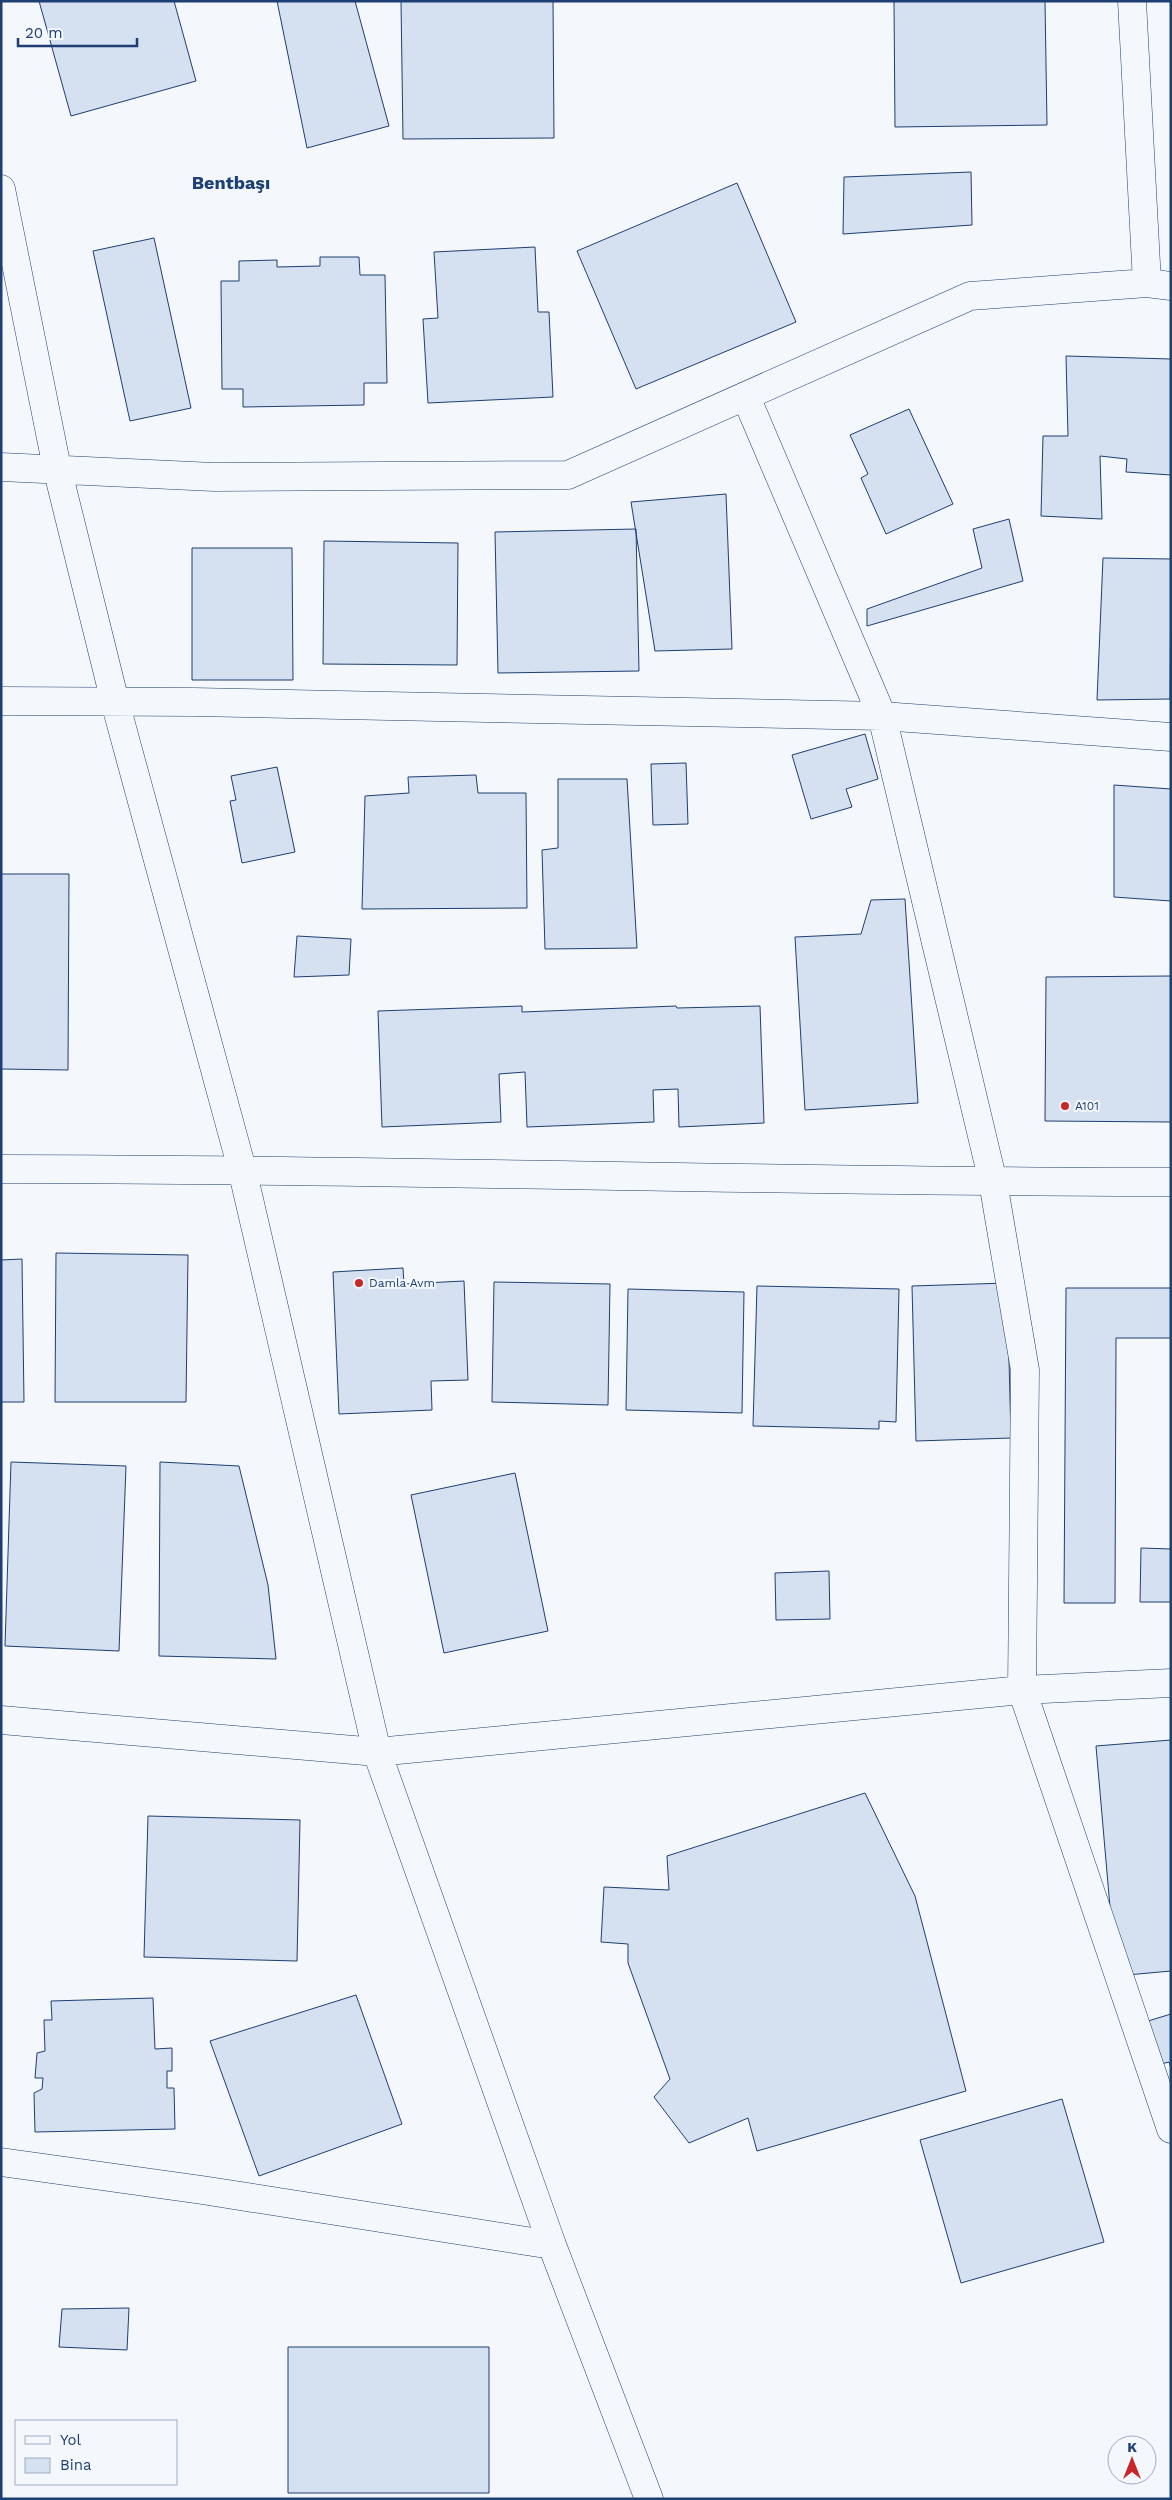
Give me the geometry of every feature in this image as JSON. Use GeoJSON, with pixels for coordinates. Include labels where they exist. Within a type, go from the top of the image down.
{"type":"FeatureCollection","features":[{"type":"Feature","properties":{"kind":"street"},"geometry":{"type":"LineString","coordinates":[[1,467],[57,468],[214,477],[568,475],[970,296],[1159,285],[1132,1]]}},
{"type":"Feature","properties":{"kind":"street"},"geometry":{"type":"LineString","coordinates":[[1,190],[57,468],[115,702],[242,1169],[377,1752],[552,2244],[650,2499]]}},
{"type":"Feature","properties":{"kind":"street"},"geometry":{"type":"LineString","coordinates":[[746,397],[882,716],[992,1182],[1025,1370],[1022,1690],[1171,2129]]}},
{"type":"Feature","properties":{"kind":"street"},"geometry":{"type":"LineString","coordinates":[[1,701],[882,716],[1171,737]]}},
{"type":"Feature","properties":{"kind":"street"},"geometry":{"type":"LineString","coordinates":[[1,1169],[242,1169],[992,1182],[1171,1182]]}},
{"type":"Feature","properties":{"kind":"street"},"geometry":{"type":"LineString","coordinates":[[1,1720],[377,1752],[1022,1690],[1171,1683]]}},
{"type":"Feature","properties":{"kind":"street"},"geometry":{"type":"LineString","coordinates":[[1,2162],[202,2190],[552,2244]]}},
{"type":"Feature","properties":{"kind":"building"},"geometry":{"type":"Polygon","coordinates":[[[39,1],[174,1],[196,81],[71,116],[39,1]]]}},
{"type":"Feature","properties":{"kind":"building"},"geometry":{"type":"Polygon","coordinates":[[[277,1],[355,1],[389,126],[307,148],[277,1]]]}},
{"type":"Feature","properties":{"kind":"building"},"geometry":{"type":"Polygon","coordinates":[[[401,1],[553,1],[554,138],[403,139],[401,1]]]}},
{"type":"Feature","properties":{"kind":"building"},"geometry":{"type":"Polygon","coordinates":[[[894,1],[1045,1],[1047,125],[895,127],[894,1]]]}},
{"type":"Feature","properties":{"kind":"building"},"geometry":{"type":"Polygon","coordinates":[[[971,172],[972,225],[843,234],[844,177],[971,172]]]}},
{"type":"Feature","properties":{"kind":"building"},"geometry":{"type":"Polygon","coordinates":[[[737,183],[796,322],[636,389],[577,251],[737,183]]]}},
{"type":"Feature","properties":{"kind":"building"},"geometry":{"type":"Polygon","coordinates":[[[154,238],[191,408],[130,421],[93,251],[154,238]]]}},
{"type":"Feature","properties":{"kind":"building"},"geometry":{"type":"Polygon","coordinates":[[[535,247],[538,312],[549,312],[553,397],[428,403],[423,319],[438,318],[434,252],[535,247]]]}},
{"type":"Feature","properties":{"kind":"building"},"geometry":{"type":"Polygon","coordinates":[[[320,257],[359,257],[360,275],[385,275],[387,383],[364,383],[364,405],[243,407],[243,389],[222,389],[221,281],[239,281],[239,261],[277,260],[277,267],[320,266],[320,257]]]}},
{"type":"Feature","properties":{"kind":"building"},"geometry":{"type":"Polygon","coordinates":[[[1066,356],[1171,359],[1171,475],[1126,472],[1127,459],[1100,456],[1102,519],[1041,516],[1043,436],[1068,436],[1066,356]]]}},
{"type":"Feature","properties":{"kind":"building"},"geometry":{"type":"Polygon","coordinates":[[[909,409],[953,504],[886,534],[861,478],[868,474],[850,435],[909,409]]]}},
{"type":"Feature","properties":{"kind":"building"},"geometry":{"type":"Polygon","coordinates":[[[726,494],[732,649],[655,651],[631,502],[726,494]]]}},
{"type":"Feature","properties":{"kind":"building"},"geometry":{"type":"Polygon","coordinates":[[[1009,519],[1023,581],[867,626],[867,609],[982,568],[973,529],[1009,519]]]}},
{"type":"Feature","properties":{"kind":"building"},"geometry":{"type":"Polygon","coordinates":[[[636,529],[639,671],[498,673],[495,532],[636,529]]]}},
{"type":"Feature","properties":{"kind":"building"},"geometry":{"type":"Polygon","coordinates":[[[324,541],[458,543],[457,665],[323,664],[324,541]]]}},
{"type":"Feature","properties":{"kind":"building"},"geometry":{"type":"Polygon","coordinates":[[[192,548],[292,548],[293,680],[192,680],[192,548]]]}},
{"type":"Feature","properties":{"kind":"building"},"geometry":{"type":"Polygon","coordinates":[[[1103,558],[1171,559],[1170,699],[1097,700],[1103,558]]]}},
{"type":"Feature","properties":{"kind":"building"},"geometry":{"type":"Polygon","coordinates":[[[865,734],[878,779],[846,789],[852,807],[811,819],[792,755],[865,734]]]}},
{"type":"Feature","properties":{"kind":"building"},"geometry":{"type":"Polygon","coordinates":[[[686,763],[688,824],[653,825],[651,764],[686,763]]]}},
{"type":"Feature","properties":{"kind":"building"},"geometry":{"type":"Polygon","coordinates":[[[277,767],[295,852],[242,863],[230,801],[236,800],[231,776],[277,767]]]}},
{"type":"Feature","properties":{"kind":"building"},"geometry":{"type":"Polygon","coordinates":[[[476,775],[478,793],[526,793],[527,908],[362,909],[365,796],[409,793],[408,777],[476,775]]]}},
{"type":"Feature","properties":{"kind":"building"},"geometry":{"type":"Polygon","coordinates":[[[558,779],[627,779],[637,948],[545,949],[542,850],[558,848],[558,779]]]}},
{"type":"Feature","properties":{"kind":"building"},"geometry":{"type":"Polygon","coordinates":[[[1114,785],[1171,789],[1171,901],[1114,897],[1114,785]]]}},
{"type":"Feature","properties":{"kind":"building"},"geometry":{"type":"Polygon","coordinates":[[[1,874],[69,874],[68,1070],[1,1069],[1,874]]]}},
{"type":"Feature","properties":{"kind":"building"},"geometry":{"type":"Polygon","coordinates":[[[905,899],[918,1103],[805,1110],[795,937],[861,934],[871,900],[905,899]]]}},
{"type":"Feature","properties":{"kind":"building"},"geometry":{"type":"Polygon","coordinates":[[[297,936],[351,939],[349,975],[294,977],[297,936]]]}},
{"type":"Feature","properties":{"kind":"building"},"geometry":{"type":"Polygon","coordinates":[[[1171,976],[1171,1122],[1045,1121],[1046,977],[1171,976]]]}},
{"type":"Feature","properties":{"kind":"building"},"geometry":{"type":"Polygon","coordinates":[[[522,1006],[522,1012],[676,1006],[677,1008],[760,1006],[764,1123],[679,1127],[678,1089],[653,1090],[654,1122],[527,1127],[525,1072],[499,1074],[501,1122],[382,1127],[378,1011],[522,1006]]]}},
{"type":"Feature","properties":{"kind":"building"},"geometry":{"type":"Polygon","coordinates":[[[56,1253],[188,1255],[186,1402],[55,1402],[56,1253]]]}},
{"type":"Feature","properties":{"kind":"building"},"geometry":{"type":"Polygon","coordinates":[[[22,1259],[24,1402],[1,1402],[1,1260],[22,1259]]]}},
{"type":"Feature","properties":{"kind":"building"},"geometry":{"type":"Polygon","coordinates":[[[403,1268],[404,1284],[464,1281],[468,1380],[431,1381],[432,1410],[339,1414],[333,1272],[403,1268]]]}},
{"type":"Feature","properties":{"kind":"building"},"geometry":{"type":"Polygon","coordinates":[[[494,1282],[610,1284],[608,1405],[492,1402],[494,1282]]]}},
{"type":"Feature","properties":{"kind":"building"},"geometry":{"type":"Polygon","coordinates":[[[1007,1283],[1011,1438],[916,1441],[912,1286],[1007,1283]]]}},
{"type":"Feature","properties":{"kind":"building"},"geometry":{"type":"Polygon","coordinates":[[[757,1286],[899,1289],[896,1422],[879,1421],[879,1429],[753,1426],[757,1286]]]}},
{"type":"Feature","properties":{"kind":"building"},"geometry":{"type":"Polygon","coordinates":[[[1066,1288],[1171,1288],[1171,1338],[1116,1338],[1115,1603],[1064,1603],[1066,1288]]]}},
{"type":"Feature","properties":{"kind":"building"},"geometry":{"type":"Polygon","coordinates":[[[628,1289],[744,1292],[742,1413],[626,1410],[628,1289]]]}},
{"type":"Feature","properties":{"kind":"building"},"geometry":{"type":"Polygon","coordinates":[[[11,1462],[126,1466],[119,1651],[5,1646],[11,1462]]]}},
{"type":"Feature","properties":{"kind":"building"},"geometry":{"type":"Polygon","coordinates":[[[160,1462],[239,1466],[268,1585],[276,1659],[159,1656],[160,1462]]]}},
{"type":"Feature","properties":{"kind":"building"},"geometry":{"type":"Polygon","coordinates":[[[515,1473],[548,1631],[444,1653],[411,1495],[515,1473]]]}},
{"type":"Feature","properties":{"kind":"building"},"geometry":{"type":"Polygon","coordinates":[[[1141,1548],[1171,1549],[1171,1602],[1140,1602],[1141,1548]]]}},
{"type":"Feature","properties":{"kind":"building"},"geometry":{"type":"Polygon","coordinates":[[[829,1571],[830,1619],[776,1620],[775,1573],[829,1571]]]}},
{"type":"Feature","properties":{"kind":"building"},"geometry":{"type":"Polygon","coordinates":[[[1171,1740],[1171,1971],[1116,1976],[1096,1746],[1171,1740]]]}},
{"type":"Feature","properties":{"kind":"building"},"geometry":{"type":"Polygon","coordinates":[[[865,1793],[915,1896],[966,2091],[757,2151],[748,2118],[689,2143],[654,2097],[670,2079],[628,1963],[628,1944],[601,1942],[604,1887],[669,1890],[667,1856],[865,1793]]]}},
{"type":"Feature","properties":{"kind":"building"},"geometry":{"type":"Polygon","coordinates":[[[148,1816],[300,1820],[297,1961],[144,1957],[148,1816]]]}},
{"type":"Feature","properties":{"kind":"building"},"geometry":{"type":"Polygon","coordinates":[[[356,1995],[402,2124],[259,2176],[210,2041],[356,1995]]]}},
{"type":"Feature","properties":{"kind":"building"},"geometry":{"type":"Polygon","coordinates":[[[153,1998],[155,2049],[172,2048],[172,2071],[167,2071],[167,2088],[174,2088],[175,2129],[35,2132],[34,2093],[42,2089],[43,2078],[35,2078],[37,2053],[45,2051],[44,2020],[52,2020],[51,2001],[153,1998]]]}},
{"type":"Feature","properties":{"kind":"building"},"geometry":{"type":"Polygon","coordinates":[[[1171,2014],[1171,2068],[1169,2062],[1161,2064],[1148,2021],[1171,2014]]]}},
{"type":"Feature","properties":{"kind":"building"},"geometry":{"type":"Polygon","coordinates":[[[1062,2099],[1104,2242],[961,2283],[920,2140],[1062,2099]]]}},
{"type":"Feature","properties":{"kind":"building"},"geometry":{"type":"Polygon","coordinates":[[[129,2308],[127,2350],[59,2347],[62,2309],[129,2308]]]}},
{"type":"Feature","properties":{"kind":"building"},"geometry":{"type":"Polygon","coordinates":[[[288,2347],[489,2347],[489,2493],[288,2493],[288,2347]]]}},
{"type":"Feature","properties":{"kind":"place","name":"A101"},"geometry":{"type":"Point","coordinates":[1065,1106]}},
{"type":"Feature","properties":{"kind":"place","name":"Damla Avm"},"geometry":{"type":"Point","coordinates":[359,1283]}},
{"type":"Feature","properties":{"kind":"district","name":"Bentbaşı"},"geometry":{"type":"Point","coordinates":[231,183]}}]}
